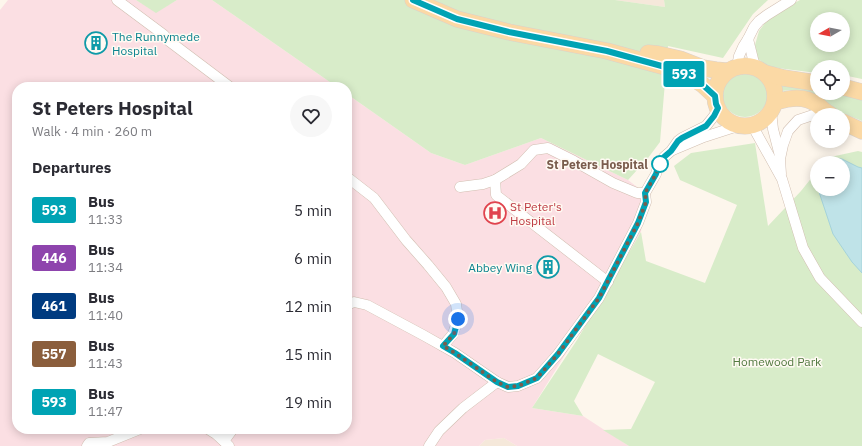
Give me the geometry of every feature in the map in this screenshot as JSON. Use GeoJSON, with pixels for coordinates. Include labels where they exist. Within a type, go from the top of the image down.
{"type":"FeatureCollection","features":[{"type":"Feature","properties":{"kind":"main road"},"geometry":{"type":"LineString","coordinates":[[413,0],[457,19],[509,32],[607,51],[680,72],[703,85],[717,102],[725,118],[732,122],[746,125],[760,122],[766,117],[773,106],[775,93],[773,84],[760,70]]}},
{"type":"Feature","properties":{"kind":"main road"},"geometry":{"type":"LineString","coordinates":[[607,51],[658,54],[680,59],[703,68],[716,70],[752,66],[784,78],[810,82]]}},
{"type":"Feature","properties":{"kind":"main road"},"geometry":{"type":"LineString","coordinates":[[717,102],[716,87],[721,78],[732,69]]}},
{"type":"Feature","properties":{"kind":"main road"},"geometry":{"type":"LineString","coordinates":[[850,89],[862,92]]}},
{"type":"Feature","properties":{"kind":"main road"},"geometry":{"type":"LineString","coordinates":[[773,106],[795,97],[807,99],[821,108]]}},
{"type":"Feature","properties":{"kind":"main road"},"geometry":{"type":"LineString","coordinates":[[850,126],[862,132]]}},
{"type":"Feature","properties":{"kind":"street"},"geometry":{"type":"LineString","coordinates":[[117,0],[223,82]]}},
{"type":"Feature","properties":{"kind":"street"},"geometry":{"type":"LineString","coordinates":[[732,69],[754,27],[759,21],[791,0]]}},
{"type":"Feature","properties":{"kind":"street"},"geometry":{"type":"LineString","coordinates":[[748,39],[760,70]]}},
{"type":"Feature","properties":{"kind":"street"},"geometry":{"type":"LineString","coordinates":[[352,303],[368,305],[455,353],[497,382],[508,387],[518,386],[537,378],[558,354],[599,298],[638,223],[646,202],[645,193],[656,174],[659,164],[678,141],[706,126],[714,116],[717,102]]}},
{"type":"Feature","properties":{"kind":"street"},"geometry":{"type":"LineString","coordinates":[[773,106],[773,129],[780,159],[782,179],[803,248],[820,278],[862,322]]}},
{"type":"Feature","properties":{"kind":"street"},"geometry":{"type":"LineString","coordinates":[[780,159],[788,131],[798,120],[810,117]]}},
{"type":"Feature","properties":{"kind":"street"},"geometry":{"type":"LineString","coordinates":[[671,151],[704,137],[746,125],[782,179]]}},
{"type":"Feature","properties":{"kind":"street"},"geometry":{"type":"LineString","coordinates":[[460,187],[483,184],[496,180],[521,164],[534,150],[548,148],[574,160],[613,183],[637,193],[645,193]]}},
{"type":"Feature","properties":{"kind":"street"},"geometry":{"type":"LineString","coordinates":[[496,180],[496,195],[608,282]]}},
{"type":"Feature","properties":{"kind":"street"},"geometry":{"type":"LineString","coordinates":[[352,181],[374,198],[406,240],[446,287],[456,304],[458,319],[454,334],[443,346]]}},
{"type":"Feature","properties":{"kind":"street"},"geometry":{"type":"LineString","coordinates":[[429,446],[439,431],[463,408],[497,382]]}},
{"type":"Feature","properties":{"kind":"street"},"geometry":{"type":"LineString","coordinates":[[87,446],[89,443],[108,442],[128,434]]}},
{"type":"Feature","properties":{"kind":"street"},"geometry":{"type":"LineString","coordinates":[[214,434],[226,444],[231,434]]}},
{"type":"Feature","properties":{"kind":"shaded area","name":"St Peter's Hospital"},"geometry":{"type":"Polygon","coordinates":[[[8,0],[136,0],[156,12],[177,0],[212,0],[330,82],[12,82],[12,434],[352,434],[352,98],[431,153],[465,165],[541,138],[628,180],[645,193],[641,232],[532,408],[583,416],[629,446],[517,446],[504,438],[485,440],[479,446],[0,446],[0,10],[8,0]]]}},
{"type":"Feature","properties":{"kind":"shaded area"},"geometry":{"type":"Polygon","coordinates":[[[615,0],[664,0],[665,7],[615,0]]]}},
{"type":"Feature","properties":{"kind":"shaded area"},"geometry":{"type":"Polygon","coordinates":[[[504,438],[517,446],[479,446],[485,440],[504,438]]]}},
{"type":"Feature","properties":{"kind":"green space"},"geometry":{"type":"Polygon","coordinates":[[[136,0],[177,0],[156,13],[136,0]]]}},
{"type":"Feature","properties":{"kind":"green space"},"geometry":{"type":"Polygon","coordinates":[[[212,0],[615,0],[665,7],[664,0],[768,0],[753,14],[723,58],[668,46],[660,142],[628,180],[541,138],[465,165],[431,153],[352,98],[352,82],[330,82],[212,0]]]}},
{"type":"Feature","properties":{"kind":"green space"},"geometry":{"type":"Polygon","coordinates":[[[800,0],[862,0],[862,79],[850,76],[850,60],[810,60],[810,72],[767,66],[757,58],[755,45],[759,31],[771,15],[800,0]]]}},
{"type":"Feature","properties":{"kind":"green space"},"geometry":{"type":"Polygon","coordinates":[[[745,71],[758,75],[764,81],[768,94],[764,107],[758,113],[745,117],[732,113],[726,107],[722,94],[726,81],[732,75],[745,71]]]}},
{"type":"Feature","properties":{"kind":"green space"},"geometry":{"type":"Polygon","coordinates":[[[781,84],[810,88],[810,94],[792,90],[781,91],[781,84]]]}},
{"type":"Feature","properties":{"kind":"green space"},"geometry":{"type":"Polygon","coordinates":[[[850,96],[862,99],[862,121],[850,116],[850,108],[834,108],[822,100],[850,100],[850,96]]]}},
{"type":"Feature","properties":{"kind":"green space","name":"Homewood Park"},"geometry":{"type":"Polygon","coordinates":[[[755,143],[768,226],[810,180],[810,196],[850,196],[850,156],[835,156],[858,151],[862,152],[862,446],[629,446],[603,430],[631,429],[655,382],[598,354],[574,401],[583,416],[532,408],[577,340],[641,232],[646,261],[705,283],[737,205],[680,180],[674,166],[691,153],[755,143]]]}},
{"type":"Feature","properties":{"kind":"water"},"geometry":{"type":"Polygon","coordinates":[[[850,163],[862,168],[862,273],[852,262],[833,234],[820,196],[850,196],[850,163]]]}},
{"type":"Feature","properties":{"kind":"bus line","name":"593"},"geometry":{"type":"LineString","coordinates":[[413,0],[457,19],[509,32],[607,51],[680,72],[688,75],[703,85],[715,96],[718,108],[706,126],[678,141],[659,164],[656,174],[645,193],[646,202],[638,223],[599,298],[558,354],[537,378],[518,386],[508,387],[497,382],[443,346],[454,334],[458,319]]}},
{"type":"Feature","properties":{"kind":"place","name":"The Runnymede Hospital"},"geometry":{"type":"Point","coordinates":[96,43]}},
{"type":"Feature","properties":{"kind":"place","name":"St Peters Hospital"},"geometry":{"type":"Point","coordinates":[660,164]}},
{"type":"Feature","properties":{"kind":"place","name":"St Peter's Hospital"},"geometry":{"type":"Point","coordinates":[495,213]}},
{"type":"Feature","properties":{"kind":"place","name":"Abbey Wing"},"geometry":{"type":"Point","coordinates":[548,267]}},
{"type":"Feature","properties":{"kind":"route"},"geometry":{"type":"LineString","coordinates":[[458,319],[454,334],[443,346],[497,382],[508,387],[518,386],[537,378],[558,354],[599,298],[638,223],[646,202],[645,193],[660,164]]}}]}
